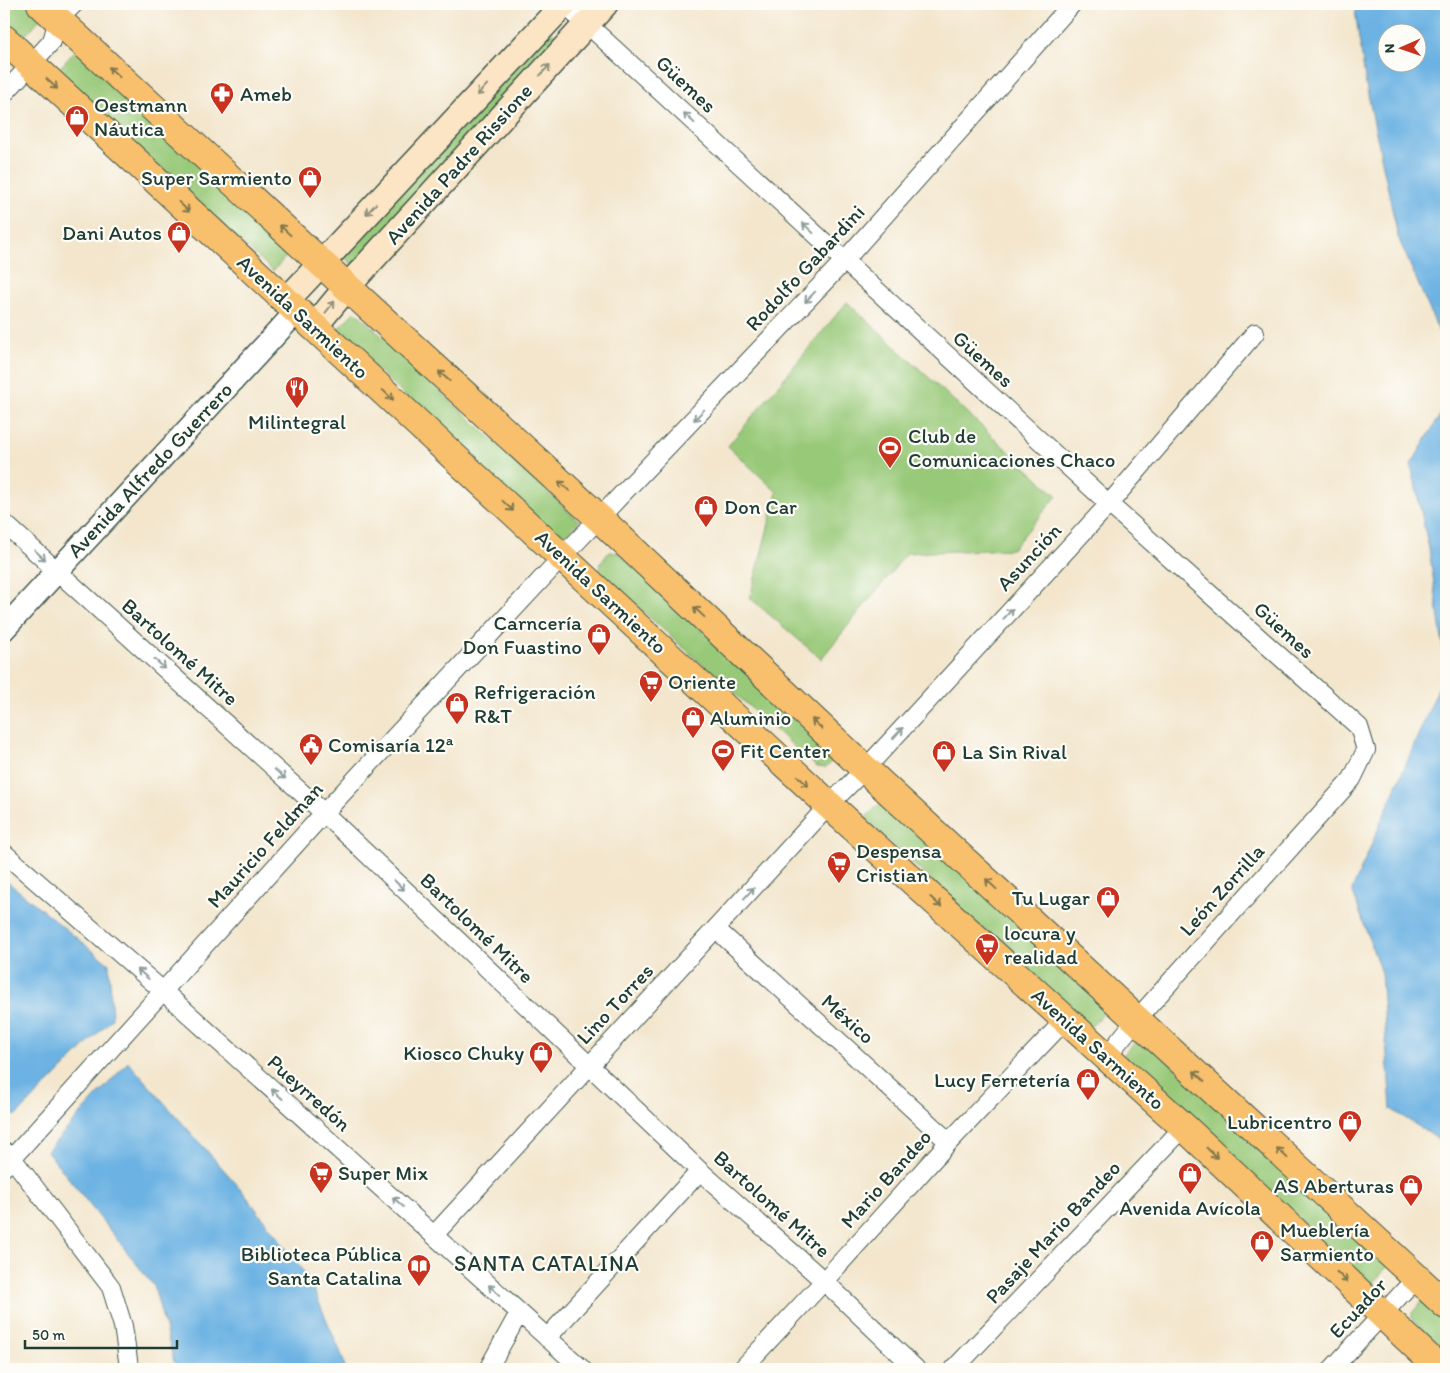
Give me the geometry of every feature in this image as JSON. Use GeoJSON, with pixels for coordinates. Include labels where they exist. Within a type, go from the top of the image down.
{"type":"FeatureCollection","features":[{"type":"Feature","properties":{"kind":"main road","name":"Avenida Padre Rissione"},"geometry":{"type":"LineString","coordinates":[[299,313],[320,263],[564,4]]}},
{"type":"Feature","properties":{"kind":"main road","name":"Avenida Padre Rissione"},"geometry":{"type":"LineString","coordinates":[[299,313],[347,287],[606,4]]}},
{"type":"Feature","properties":{"kind":"main road"},"geometry":{"type":"LineString","coordinates":[[58,9],[320,263],[600,519],[865,769],[1446,1306]]}},
{"type":"Feature","properties":{"kind":"main road","name":"Avenida Sarmiento"},"geometry":{"type":"LineString","coordinates":[[4,39],[829,805],[1184,1127],[1440,1369]]}},
{"type":"Feature","properties":{"kind":"street","name":"Güemes"},"geometry":{"type":"LineString","coordinates":[[564,4],[1109,504],[1359,727],[1366,750]]}},
{"type":"Feature","properties":{"kind":"street","name":"Rodolfo Gabardini"},"geometry":{"type":"LineString","coordinates":[[563,556],[844,262],[1072,4]]}},
{"type":"Feature","properties":{"kind":"street"},"geometry":{"type":"LineString","coordinates":[[4,94],[52,41],[58,9]]}},
{"type":"Feature","properties":{"kind":"street","name":"Avenida Alfredo Guerrero"},"geometry":{"type":"LineString","coordinates":[[4,629],[57,570],[299,313]]}},
{"type":"Feature","properties":{"kind":"street","name":"Asunción"},"geometry":{"type":"LineString","coordinates":[[829,805],[865,769],[1109,504],[1255,333]]}},
{"type":"Feature","properties":{"kind":"street","name":"Bartolomé Mitre"},"geometry":{"type":"LineString","coordinates":[[4,523],[324,813],[700,1171],[824,1282],[916,1369]]}},
{"type":"Feature","properties":{"kind":"street","name":"Mauricio Feldman"},"geometry":{"type":"LineString","coordinates":[[6,1158],[163,991],[324,813],[563,556]]}},
{"type":"Feature","properties":{"kind":"street","name":"León Zorrilla"},"geometry":{"type":"LineString","coordinates":[[1106,1057],[1137,1019],[1352,779],[1366,750]]}},
{"type":"Feature","properties":{"kind":"street","name":"Lino Torres"},"geometry":{"type":"LineString","coordinates":[[434,1235],[588,1065],[829,805]]}},
{"type":"Feature","properties":{"kind":"street","name":"Pueyrredón"},"geometry":{"type":"LineString","coordinates":[[4,853],[163,991],[582,1369]]}},
{"type":"Feature","properties":{"kind":"street","name":"México"},"geometry":{"type":"LineString","coordinates":[[716,929],[949,1142]]}},
{"type":"Feature","properties":{"kind":"street","name":"Mario Bandeo"},"geometry":{"type":"LineString","coordinates":[[742,1369],[824,1282],[949,1142],[1066,1019]]}},
{"type":"Feature","properties":{"kind":"street","name":"Pasaje Mario Bandeo"},"geometry":{"type":"LineString","coordinates":[[954,1369],[1184,1127]]}},
{"type":"Feature","properties":{"kind":"street"},"geometry":{"type":"LineString","coordinates":[[6,1158],[110,1287],[123,1326],[129,1367]]}},
{"type":"Feature","properties":{"kind":"street"},"geometry":{"type":"LineString","coordinates":[[547,1338],[700,1171]]}},
{"type":"Feature","properties":{"kind":"street","name":"Ecuador"},"geometry":{"type":"LineString","coordinates":[[1332,1369],[1416,1278]]}},
{"type":"Feature","properties":{"kind":"street"},"geometry":{"type":"LineString","coordinates":[[488,1369],[519,1313]]}},
{"type":"Feature","properties":{"kind":"green space"},"geometry":{"type":"Polygon","coordinates":[[[4,4],[26,4],[41,18],[21,40],[4,23],[4,4]]]}},
{"type":"Feature","properties":{"kind":"green space"},"geometry":{"type":"Polygon","coordinates":[[[550,30],[562,41],[354,266],[342,255],[550,30]]]}},
{"type":"Feature","properties":{"kind":"green space"},"geometry":{"type":"Polygon","coordinates":[[[75,51],[293,249],[273,271],[56,72],[75,51]]]}},
{"type":"Feature","properties":{"kind":"green space","name":"Club de Comunicaciones Chaco"},"geometry":{"type":"Polygon","coordinates":[[[847,302],[1057,496],[1012,549],[907,553],[821,659],[750,598],[777,492],[728,446],[847,302]]]}},
{"type":"Feature","properties":{"kind":"green space"},"geometry":{"type":"Polygon","coordinates":[[[355,311],[579,521],[560,541],[336,331],[355,311]]]}},
{"type":"Feature","properties":{"kind":"green space"},"geometry":{"type":"Polygon","coordinates":[[[609,552],[619,553],[836,757],[826,768],[817,767],[600,573],[600,564],[609,552]]]}},
{"type":"Feature","properties":{"kind":"green space"},"geometry":{"type":"Polygon","coordinates":[[[886,797],[1108,1008],[1088,1030],[865,818],[886,797]]]}},
{"type":"Feature","properties":{"kind":"green space"},"geometry":{"type":"Polygon","coordinates":[[[1141,1036],[1388,1266],[1370,1286],[1123,1055],[1141,1036]]]}},
{"type":"Feature","properties":{"kind":"green space"},"geometry":{"type":"Polygon","coordinates":[[[1427,1301],[1446,1320],[1446,1350],[1412,1320],[1412,1313],[1421,1302],[1427,1301]]]}},
{"type":"Feature","properties":{"kind":"water"},"geometry":{"type":"Polygon","coordinates":[[[1354,4],[1446,4],[1446,348],[1398,237],[1366,85],[1354,4]]]}},
{"type":"Feature","properties":{"kind":"water"},"geometry":{"type":"Polygon","coordinates":[[[1446,405],[1446,668],[1429,549],[1411,465],[1446,405]]]}},
{"type":"Feature","properties":{"kind":"water"},"geometry":{"type":"Polygon","coordinates":[[[1446,670],[1446,1144],[1391,1109],[1381,973],[1352,890],[1446,670]]]}},
{"type":"Feature","properties":{"kind":"water"},"geometry":{"type":"Polygon","coordinates":[[[4,879],[109,964],[112,1019],[17,1115],[4,1116],[4,879]]]}},
{"type":"Feature","properties":{"kind":"water"},"geometry":{"type":"Polygon","coordinates":[[[128,1062],[240,1188],[309,1279],[343,1358],[345,1369],[176,1369],[154,1286],[47,1151],[128,1062]]]}},
{"type":"Feature","properties":{"kind":"place","name":"Ameb"},"geometry":{"type":"Point","coordinates":[222,115]}},
{"type":"Feature","properties":{"kind":"place","name":"Oestmann Náutica"},"geometry":{"type":"Point","coordinates":[77,138]}},
{"type":"Feature","properties":{"kind":"place","name":"Super Sarmiento"},"geometry":{"type":"Point","coordinates":[310,199]}},
{"type":"Feature","properties":{"kind":"place","name":"Dani Autos"},"geometry":{"type":"Point","coordinates":[179,254]}},
{"type":"Feature","properties":{"kind":"place","name":"Milintegral"},"geometry":{"type":"Point","coordinates":[297,409]}},
{"type":"Feature","properties":{"kind":"place","name":"Club de Comunicaciones Chaco"},"geometry":{"type":"Point","coordinates":[890,469]}},
{"type":"Feature","properties":{"kind":"place","name":"Don Car"},"geometry":{"type":"Point","coordinates":[706,528]}},
{"type":"Feature","properties":{"kind":"place","name":"Carncería Don Fuastino"},"geometry":{"type":"Point","coordinates":[599,656]}},
{"type":"Feature","properties":{"kind":"place","name":"Oriente"},"geometry":{"type":"Point","coordinates":[651,703]}},
{"type":"Feature","properties":{"kind":"place","name":"Refrigeración R&T"},"geometry":{"type":"Point","coordinates":[457,725]}},
{"type":"Feature","properties":{"kind":"place","name":"Aluminio"},"geometry":{"type":"Point","coordinates":[693,739]}},
{"type":"Feature","properties":{"kind":"place","name":"Comisaría 12ª"},"geometry":{"type":"Point","coordinates":[311,766]}},
{"type":"Feature","properties":{"kind":"place","name":"Fit Center"},"geometry":{"type":"Point","coordinates":[723,772]}},
{"type":"Feature","properties":{"kind":"place","name":"La Sin Rival"},"geometry":{"type":"Point","coordinates":[944,773]}},
{"type":"Feature","properties":{"kind":"place","name":"Despensa Cristian"},"geometry":{"type":"Point","coordinates":[839,884]}},
{"type":"Feature","properties":{"kind":"place","name":"Tu Lugar"},"geometry":{"type":"Point","coordinates":[1108,919]}},
{"type":"Feature","properties":{"kind":"place","name":"locura y realidad"},"geometry":{"type":"Point","coordinates":[987,966]}},
{"type":"Feature","properties":{"kind":"place","name":"Kiosco Chuky"},"geometry":{"type":"Point","coordinates":[541,1074]}},
{"type":"Feature","properties":{"kind":"place","name":"Lucy Ferretería"},"geometry":{"type":"Point","coordinates":[1088,1101]}},
{"type":"Feature","properties":{"kind":"place","name":"Lubricentro"},"geometry":{"type":"Point","coordinates":[1350,1143]}},
{"type":"Feature","properties":{"kind":"place","name":"Super Mix"},"geometry":{"type":"Point","coordinates":[321,1194]}},
{"type":"Feature","properties":{"kind":"place","name":"Avenida Avícola"},"geometry":{"type":"Point","coordinates":[1190,1195]}},
{"type":"Feature","properties":{"kind":"place","name":"AS Aberturas"},"geometry":{"type":"Point","coordinates":[1411,1207]}},
{"type":"Feature","properties":{"kind":"place","name":"Mueblería Sarmiento"},"geometry":{"type":"Point","coordinates":[1262,1263]}},
{"type":"Feature","properties":{"kind":"place","name":"Biblioteca Pública Santa Catalina"},"geometry":{"type":"Point","coordinates":[419,1287]}},
{"type":"Feature","properties":{"kind":"district","name":"SANTA CATALINA"},"geometry":{"type":"Point","coordinates":[547,1263]}}]}
